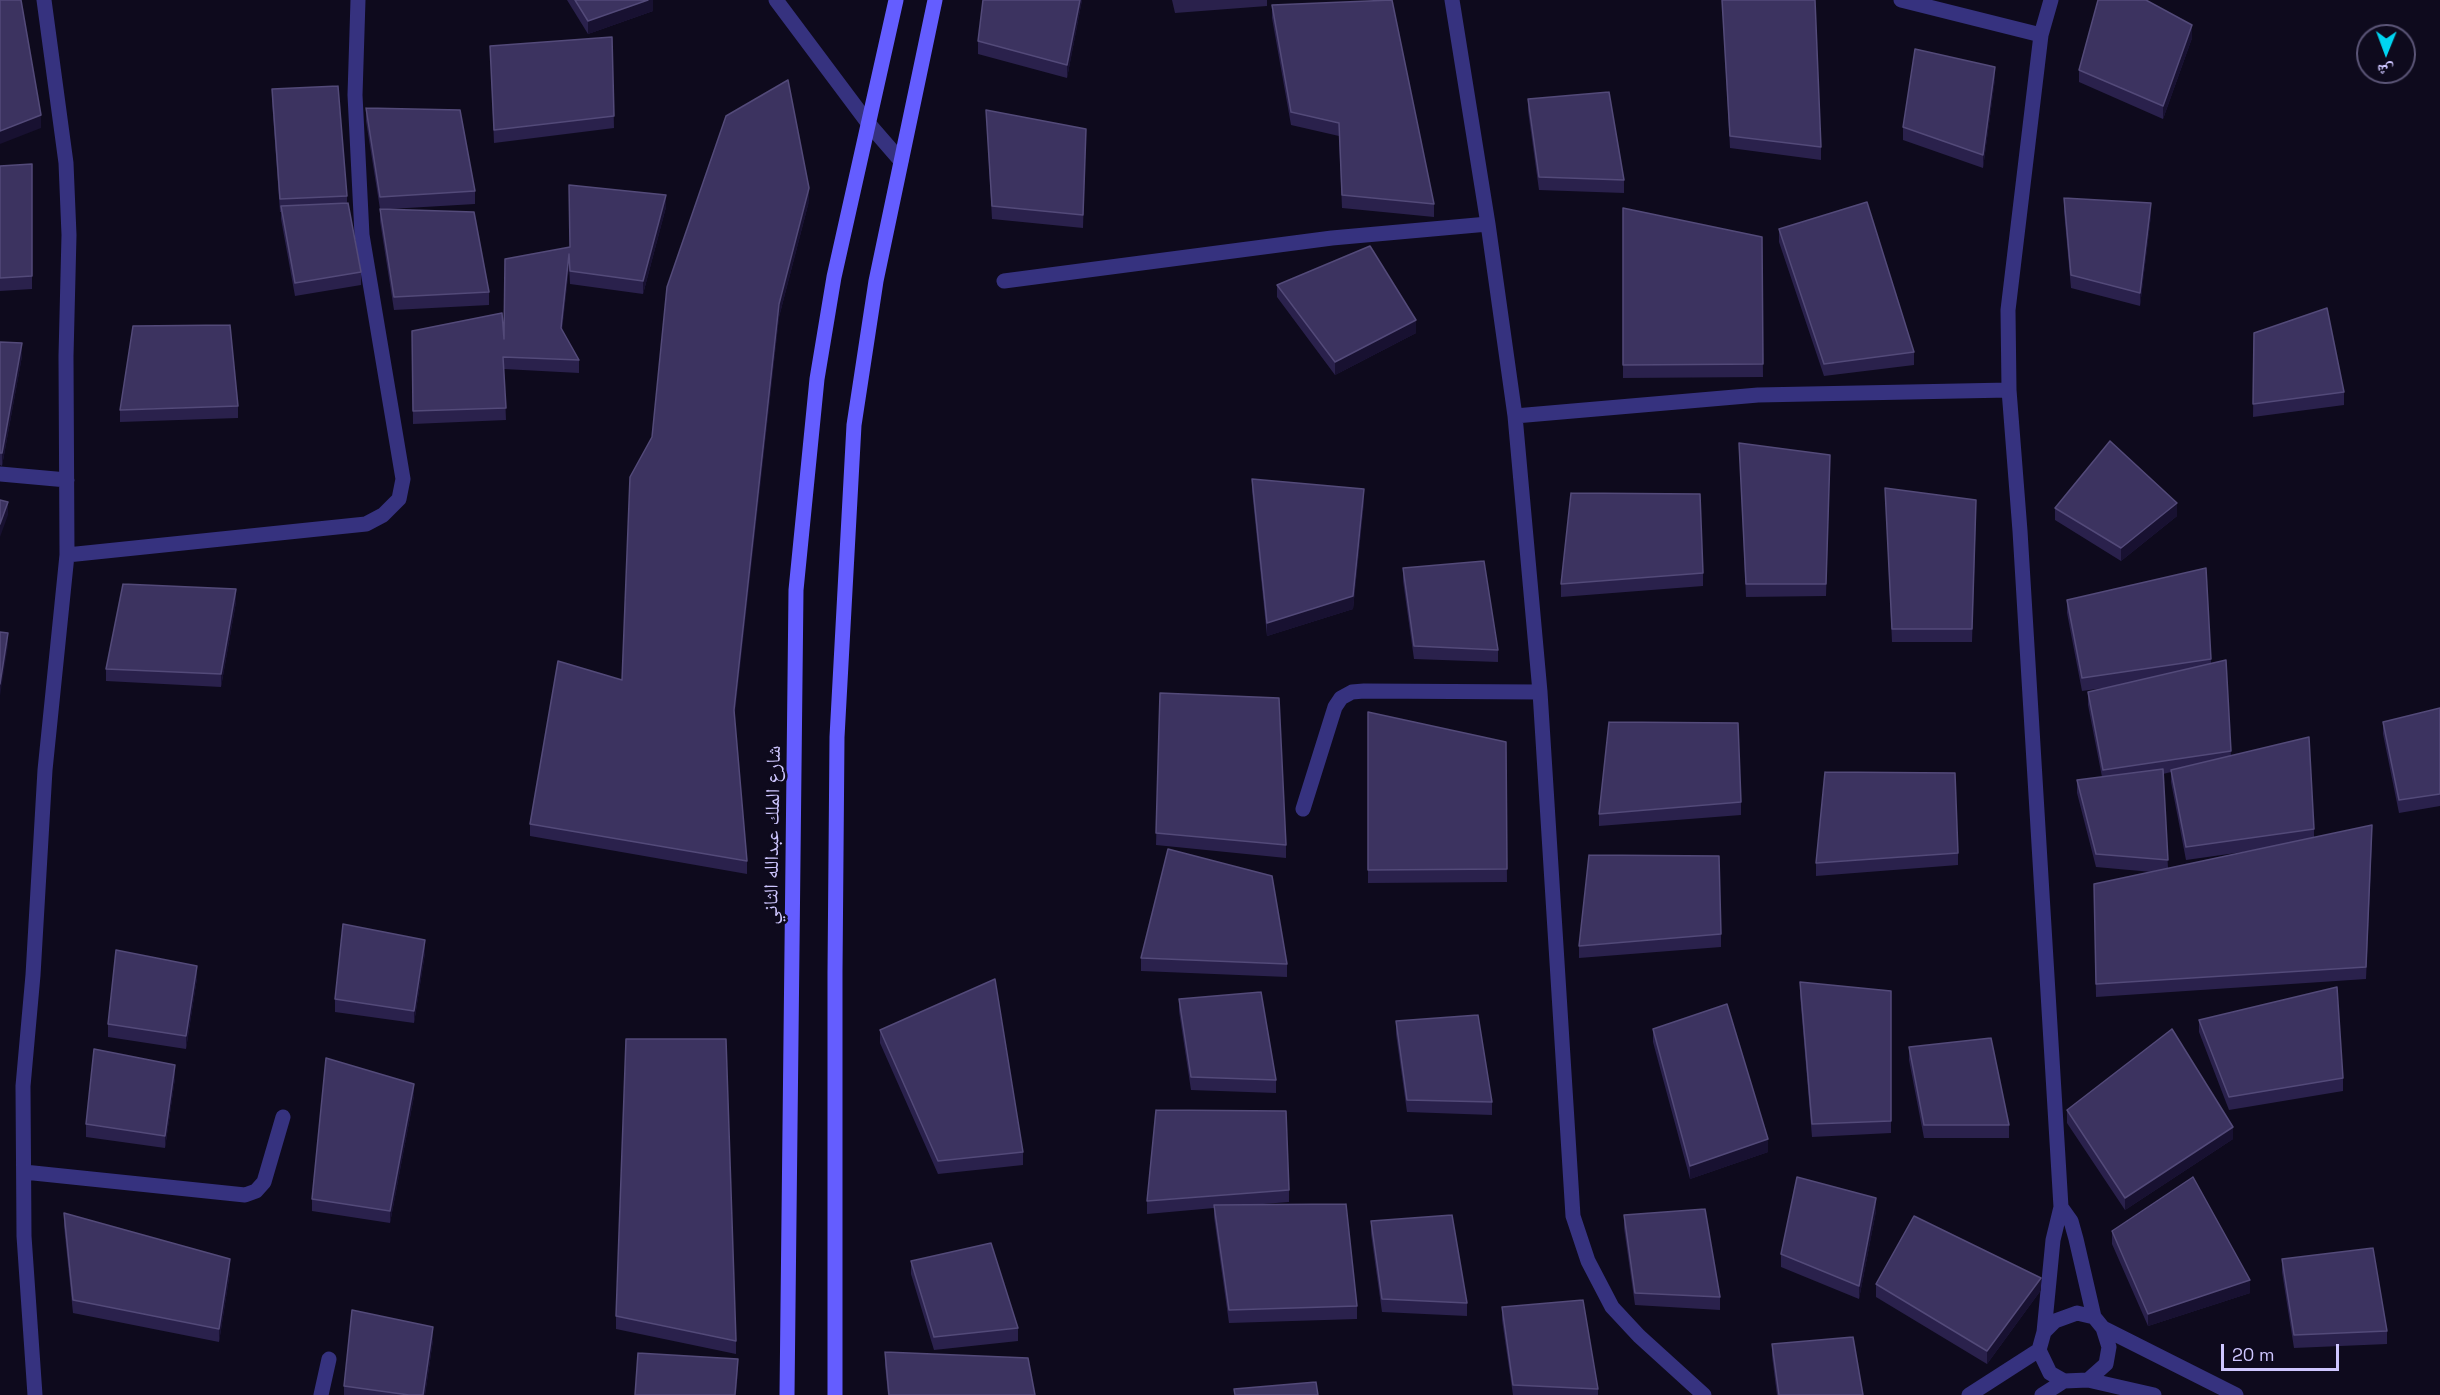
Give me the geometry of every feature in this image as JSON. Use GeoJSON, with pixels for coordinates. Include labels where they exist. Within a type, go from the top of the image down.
{"type":"FeatureCollection","features":[{"type":"Feature","properties":{"kind":"main road","name":"شارع الملك عبدالله الثاني"},"geometry":{"type":"LineString","coordinates":[[787,1395],[796,590],[818,379],[834,277],[896,0]]}},
{"type":"Feature","properties":{"kind":"main road"},"geometry":{"type":"LineString","coordinates":[[835,1395],[837,737],[854,424],[876,280],[935,0]]}},
{"type":"Feature","properties":{"kind":"street"},"geometry":{"type":"LineString","coordinates":[[35,1395],[24,1236],[24,1086],[45,770],[68,555],[69,235],[66,163],[44,0]]}},
{"type":"Feature","properties":{"kind":"street"},"geometry":{"type":"LineString","coordinates":[[68,555],[366,524],[383,515],[399,499],[403,479],[362,236],[355,95],[358,0]]}},
{"type":"Feature","properties":{"kind":"street"},"geometry":{"type":"LineString","coordinates":[[776,0],[868,123],[901,161]]}},
{"type":"Feature","properties":{"kind":"street"},"geometry":{"type":"LineString","coordinates":[[1452,0],[1488,224],[1515,416],[1540,692],[1573,1216],[1588,1261],[1612,1307],[1639,1336],[1704,1395]]}},
{"type":"Feature","properties":{"kind":"street"},"geometry":{"type":"LineString","coordinates":[[1901,0],[2041,35]]}},
{"type":"Feature","properties":{"kind":"street"},"geometry":{"type":"LineString","coordinates":[[2051,0],[2041,35],[2008,310],[2009,390],[2020,531],[2061,1207],[2053,1240],[2039,1350],[2050,1373],[2064,1381]]}},
{"type":"Feature","properties":{"kind":"street"},"geometry":{"type":"LineString","coordinates":[[1004,281],[1332,238],[1488,224]]}},
{"type":"Feature","properties":{"kind":"street"},"geometry":{"type":"LineString","coordinates":[[1515,416],[1758,395],[2009,390]]}},
{"type":"Feature","properties":{"kind":"street"},"geometry":{"type":"LineString","coordinates":[[0,474],[67,480]]}},
{"type":"Feature","properties":{"kind":"street"},"geometry":{"type":"LineString","coordinates":[[1304,809],[1335,707],[1341,698],[1353,692],[1540,692]]}},
{"type":"Feature","properties":{"kind":"street"},"geometry":{"type":"LineString","coordinates":[[24,1172],[245,1195],[256,1191],[264,1182],[283,1117]]}},
{"type":"Feature","properties":{"kind":"street"},"geometry":{"type":"LineString","coordinates":[[2061,1207],[2071,1221],[2098,1322],[2109,1347],[2106,1364],[2088,1380]]}},
{"type":"Feature","properties":{"kind":"street"},"geometry":{"type":"LineString","coordinates":[[2043,1332],[2055,1321],[2077,1313],[2236,1395]]}},
{"type":"Feature","properties":{"kind":"street"},"geometry":{"type":"LineString","coordinates":[[1969,1395],[2039,1350]]}},
{"type":"Feature","properties":{"kind":"street"},"geometry":{"type":"LineString","coordinates":[[321,1395],[329,1359]]}},
{"type":"Feature","properties":{"kind":"street"},"geometry":{"type":"LineString","coordinates":[[2042,1395],[2064,1381],[2088,1380],[2154,1395]]}},
{"type":"Feature","properties":{"kind":"building"},"geometry":{"type":"Polygon","coordinates":[[[0,0],[21,0],[41,115],[0,131],[0,0]]]}},
{"type":"Feature","properties":{"kind":"building"},"geometry":{"type":"Polygon","coordinates":[[[575,0],[648,0],[588,21],[575,0]]]}},
{"type":"Feature","properties":{"kind":"building"},"geometry":{"type":"Polygon","coordinates":[[[983,0],[1080,0],[1067,65],[978,41],[983,0]]]}},
{"type":"Feature","properties":{"kind":"building"},"geometry":{"type":"Polygon","coordinates":[[[1392,0],[1434,204],[1342,195],[1339,123],[1291,112],[1272,5],[1392,0]]]}},
{"type":"Feature","properties":{"kind":"building"},"geometry":{"type":"Polygon","coordinates":[[[1722,0],[1815,0],[1821,147],[1730,136],[1722,0]]]}},
{"type":"Feature","properties":{"kind":"building"},"geometry":{"type":"Polygon","coordinates":[[[2098,0],[2146,0],[2192,25],[2163,106],[2079,70],[2098,0]]]}},
{"type":"Feature","properties":{"kind":"building"},"geometry":{"type":"Polygon","coordinates":[[[612,37],[614,116],[494,130],[490,46],[612,37]]]}},
{"type":"Feature","properties":{"kind":"building"},"geometry":{"type":"Polygon","coordinates":[[[1915,49],[1995,67],[1983,155],[1903,127],[1915,49]]]}},
{"type":"Feature","properties":{"kind":"building"},"geometry":{"type":"Polygon","coordinates":[[[788,80],[809,188],[779,304],[734,710],[747,861],[530,824],[558,661],[622,680],[630,477],[652,437],[667,287],[726,116],[788,80]]]}},
{"type":"Feature","properties":{"kind":"building"},"geometry":{"type":"Polygon","coordinates":[[[338,86],[347,196],[280,199],[272,89],[338,86]]]}},
{"type":"Feature","properties":{"kind":"building"},"geometry":{"type":"Polygon","coordinates":[[[1609,92],[1624,180],[1539,177],[1528,99],[1609,92]]]}},
{"type":"Feature","properties":{"kind":"building"},"geometry":{"type":"Polygon","coordinates":[[[366,108],[460,110],[475,191],[380,197],[366,108]]]}},
{"type":"Feature","properties":{"kind":"building"},"geometry":{"type":"Polygon","coordinates":[[[986,110],[1086,129],[1083,215],[992,206],[986,110]]]}},
{"type":"Feature","properties":{"kind":"building"},"geometry":{"type":"Polygon","coordinates":[[[32,164],[32,276],[0,278],[0,166],[32,164]]]}},
{"type":"Feature","properties":{"kind":"building"},"geometry":{"type":"Polygon","coordinates":[[[569,185],[666,195],[643,281],[570,271],[569,254],[561,328],[579,360],[503,357],[506,408],[413,411],[412,331],[502,313],[504,339],[505,259],[570,247],[569,185]]]}},
{"type":"Feature","properties":{"kind":"building"},"geometry":{"type":"Polygon","coordinates":[[[2064,198],[2151,203],[2140,293],[2071,275],[2064,198]]]}},
{"type":"Feature","properties":{"kind":"building"},"geometry":{"type":"Polygon","coordinates":[[[1867,202],[1914,352],[1824,364],[1779,229],[1867,202]]]}},
{"type":"Feature","properties":{"kind":"building"},"geometry":{"type":"Polygon","coordinates":[[[348,203],[361,272],[295,283],[281,206],[348,203]]]}},
{"type":"Feature","properties":{"kind":"building"},"geometry":{"type":"Polygon","coordinates":[[[1623,208],[1762,237],[1763,364],[1623,365],[1623,208]]]}},
{"type":"Feature","properties":{"kind":"building"},"geometry":{"type":"Polygon","coordinates":[[[380,209],[474,212],[489,292],[394,297],[380,209]]]}},
{"type":"Feature","properties":{"kind":"building"},"geometry":{"type":"Polygon","coordinates":[[[1370,246],[1416,320],[1335,362],[1277,285],[1370,246]]]}},
{"type":"Feature","properties":{"kind":"building"},"geometry":{"type":"Polygon","coordinates":[[[2327,308],[2344,392],[2253,404],[2254,333],[2327,308]]]}},
{"type":"Feature","properties":{"kind":"building"},"geometry":{"type":"Polygon","coordinates":[[[230,325],[238,406],[120,410],[133,326],[230,325]]]}},
{"type":"Feature","properties":{"kind":"building"},"geometry":{"type":"Polygon","coordinates":[[[0,342],[22,343],[2,453],[0,453],[0,342]]]}},
{"type":"Feature","properties":{"kind":"building"},"geometry":{"type":"Polygon","coordinates":[[[2110,441],[2177,503],[2121,548],[2055,508],[2110,441]]]}},
{"type":"Feature","properties":{"kind":"building"},"geometry":{"type":"Polygon","coordinates":[[[1739,443],[1830,455],[1826,584],[1746,584],[1739,443]]]}},
{"type":"Feature","properties":{"kind":"building"},"geometry":{"type":"Polygon","coordinates":[[[1252,479],[1364,489],[1353,596],[1267,623],[1252,479]]]}},
{"type":"Feature","properties":{"kind":"building"},"geometry":{"type":"Polygon","coordinates":[[[1885,488],[1976,500],[1972,629],[1892,629],[1885,488]]]}},
{"type":"Feature","properties":{"kind":"building"},"geometry":{"type":"Polygon","coordinates":[[[1571,493],[1700,494],[1703,573],[1561,584],[1571,493]]]}},
{"type":"Feature","properties":{"kind":"building"},"geometry":{"type":"Polygon","coordinates":[[[0,500],[8,502],[0,524],[0,500]]]}},
{"type":"Feature","properties":{"kind":"building"},"geometry":{"type":"Polygon","coordinates":[[[1484,561],[1498,650],[1414,646],[1403,568],[1484,561]]]}},
{"type":"Feature","properties":{"kind":"building"},"geometry":{"type":"Polygon","coordinates":[[[2206,568],[2211,659],[2082,678],[2067,600],[2206,568]]]}},
{"type":"Feature","properties":{"kind":"building"},"geometry":{"type":"Polygon","coordinates":[[[123,584],[236,589],[221,674],[106,669],[123,584]]]}},
{"type":"Feature","properties":{"kind":"building"},"geometry":{"type":"Polygon","coordinates":[[[0,632],[8,633],[0,684],[0,632]]]}},
{"type":"Feature","properties":{"kind":"building"},"geometry":{"type":"Polygon","coordinates":[[[2226,660],[2231,751],[2103,770],[2088,692],[2226,660]]]}},
{"type":"Feature","properties":{"kind":"building"},"geometry":{"type":"Polygon","coordinates":[[[1160,693],[1279,698],[1286,845],[1156,833],[1160,693]]]}},
{"type":"Feature","properties":{"kind":"building"},"geometry":{"type":"Polygon","coordinates":[[[2440,708],[2440,794],[2399,800],[2383,722],[2440,708]]]}},
{"type":"Feature","properties":{"kind":"building"},"geometry":{"type":"Polygon","coordinates":[[[1368,712],[1506,742],[1507,869],[1368,870],[1368,712]]]}},
{"type":"Feature","properties":{"kind":"building"},"geometry":{"type":"Polygon","coordinates":[[[1609,722],[1738,723],[1741,802],[1599,814],[1609,722]]]}},
{"type":"Feature","properties":{"kind":"building"},"geometry":{"type":"Polygon","coordinates":[[[2309,737],[2314,829],[2186,847],[2171,770],[2309,737]]]}},
{"type":"Feature","properties":{"kind":"building"},"geometry":{"type":"Polygon","coordinates":[[[2163,769],[2168,860],[2096,854],[2077,780],[2163,769]]]}},
{"type":"Feature","properties":{"kind":"building"},"geometry":{"type":"Polygon","coordinates":[[[1825,772],[1955,773],[1958,853],[1816,863],[1825,772]]]}},
{"type":"Feature","properties":{"kind":"building"},"geometry":{"type":"Polygon","coordinates":[[[2372,825],[2366,967],[2096,984],[2094,884],[2372,825]]]}},
{"type":"Feature","properties":{"kind":"building"},"geometry":{"type":"Polygon","coordinates":[[[1168,849],[1272,876],[1287,964],[1141,958],[1168,849]]]}},
{"type":"Feature","properties":{"kind":"building"},"geometry":{"type":"Polygon","coordinates":[[[1589,855],[1719,856],[1721,934],[1579,946],[1589,855]]]}},
{"type":"Feature","properties":{"kind":"building"},"geometry":{"type":"Polygon","coordinates":[[[343,924],[425,940],[414,1011],[335,999],[343,924]]]}},
{"type":"Feature","properties":{"kind":"building"},"geometry":{"type":"Polygon","coordinates":[[[116,950],[197,966],[186,1036],[108,1024],[116,950]]]}},
{"type":"Feature","properties":{"kind":"building"},"geometry":{"type":"Polygon","coordinates":[[[995,979],[1023,1152],[938,1161],[880,1030],[995,979]]]}},
{"type":"Feature","properties":{"kind":"building"},"geometry":{"type":"Polygon","coordinates":[[[1800,982],[1891,991],[1891,1121],[1812,1124],[1800,982]]]}},
{"type":"Feature","properties":{"kind":"building"},"geometry":{"type":"Polygon","coordinates":[[[2337,987],[2343,1078],[2229,1097],[2199,1020],[2337,987]]]}},
{"type":"Feature","properties":{"kind":"building"},"geometry":{"type":"Polygon","coordinates":[[[1261,992],[1276,1080],[1191,1077],[1179,999],[1261,992]]]}},
{"type":"Feature","properties":{"kind":"building"},"geometry":{"type":"Polygon","coordinates":[[[1727,1004],[1768,1139],[1690,1166],[1653,1029],[1727,1004]]]}},
{"type":"Feature","properties":{"kind":"building"},"geometry":{"type":"Polygon","coordinates":[[[1478,1015],[1492,1102],[1407,1100],[1396,1021],[1478,1015]]]}},
{"type":"Feature","properties":{"kind":"building"},"geometry":{"type":"Polygon","coordinates":[[[2172,1029],[2233,1127],[2125,1198],[2067,1110],[2172,1029]]]}},
{"type":"Feature","properties":{"kind":"building"},"geometry":{"type":"Polygon","coordinates":[[[1991,1038],[2009,1125],[1924,1125],[1909,1047],[1991,1038]]]}},
{"type":"Feature","properties":{"kind":"building"},"geometry":{"type":"Polygon","coordinates":[[[626,1039],[726,1039],[736,1341],[616,1316],[626,1039]]]}},
{"type":"Feature","properties":{"kind":"building"},"geometry":{"type":"Polygon","coordinates":[[[94,1049],[175,1065],[165,1136],[86,1124],[94,1049]]]}},
{"type":"Feature","properties":{"kind":"building"},"geometry":{"type":"Polygon","coordinates":[[[326,1058],[414,1084],[390,1211],[312,1199],[326,1058]]]}},
{"type":"Feature","properties":{"kind":"building"},"geometry":{"type":"Polygon","coordinates":[[[1156,1110],[1286,1111],[1289,1190],[1147,1201],[1156,1110]]]}},
{"type":"Feature","properties":{"kind":"building"},"geometry":{"type":"Polygon","coordinates":[[[1797,1177],[1876,1198],[1859,1286],[1781,1254],[1797,1177]]]}},
{"type":"Feature","properties":{"kind":"building"},"geometry":{"type":"Polygon","coordinates":[[[2193,1177],[2250,1280],[2148,1314],[2112,1231],[2193,1177]]]}},
{"type":"Feature","properties":{"kind":"building"},"geometry":{"type":"Polygon","coordinates":[[[1346,1204],[1357,1306],[1229,1310],[1214,1205],[1346,1204]]]}},
{"type":"Feature","properties":{"kind":"building"},"geometry":{"type":"Polygon","coordinates":[[[1705,1209],[1720,1297],[1635,1293],[1624,1215],[1705,1209]]]}},
{"type":"Feature","properties":{"kind":"building"},"geometry":{"type":"Polygon","coordinates":[[[64,1213],[230,1259],[219,1329],[73,1300],[64,1213]]]}},
{"type":"Feature","properties":{"kind":"building"},"geometry":{"type":"Polygon","coordinates":[[[1452,1215],[1467,1303],[1382,1299],[1371,1221],[1452,1215]]]}},
{"type":"Feature","properties":{"kind":"building"},"geometry":{"type":"Polygon","coordinates":[[[1914,1216],[2041,1278],[1987,1351],[1876,1284],[1914,1216]]]}},
{"type":"Feature","properties":{"kind":"building"},"geometry":{"type":"Polygon","coordinates":[[[991,1243],[1018,1328],[934,1337],[911,1261],[991,1243]]]}},
{"type":"Feature","properties":{"kind":"building"},"geometry":{"type":"Polygon","coordinates":[[[2373,1248],[2387,1331],[2294,1335],[2282,1259],[2373,1248]]]}},
{"type":"Feature","properties":{"kind":"building"},"geometry":{"type":"Polygon","coordinates":[[[1583,1300],[1598,1389],[1513,1385],[1502,1307],[1583,1300]]]}},
{"type":"Feature","properties":{"kind":"building"},"geometry":{"type":"Polygon","coordinates":[[[352,1310],[433,1327],[423,1395],[344,1386],[352,1310]]]}},
{"type":"Feature","properties":{"kind":"building"},"geometry":{"type":"Polygon","coordinates":[[[1853,1337],[1863,1395],[1779,1395],[1772,1344],[1853,1337]]]}},
{"type":"Feature","properties":{"kind":"building"},"geometry":{"type":"Polygon","coordinates":[[[885,1352],[1028,1358],[1035,1395],[889,1395],[885,1352]]]}},
{"type":"Feature","properties":{"kind":"building"},"geometry":{"type":"Polygon","coordinates":[[[638,1353],[738,1359],[735,1395],[635,1395],[638,1353]]]}},
{"type":"Feature","properties":{"kind":"building"},"geometry":{"type":"Polygon","coordinates":[[[1316,1382],[1318,1395],[1235,1395],[1234,1389],[1316,1382]]]}}]}
